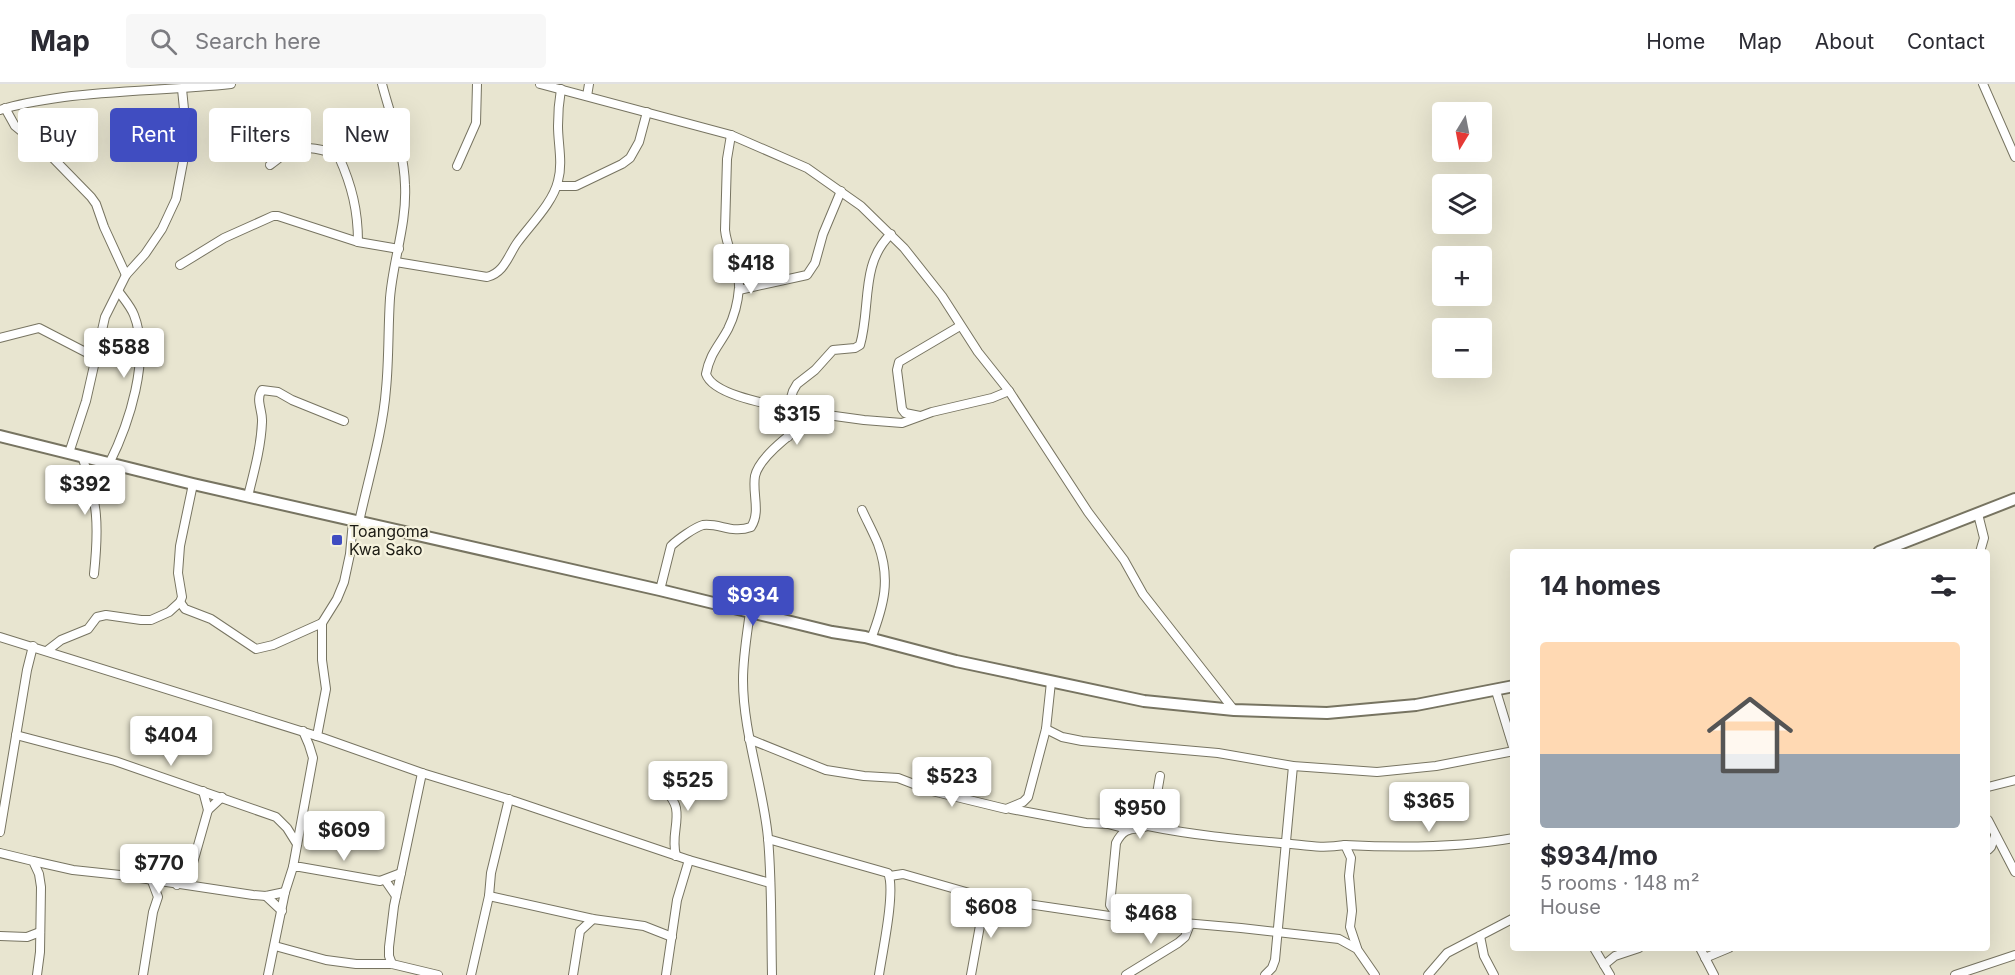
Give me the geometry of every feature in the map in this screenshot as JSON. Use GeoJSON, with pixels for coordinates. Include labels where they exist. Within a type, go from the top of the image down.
{"type":"FeatureCollection","features":[{"type":"Feature","properties":{"kind":"main road"},"geometry":{"type":"LineString","coordinates":[[0,436],[193,484],[660,590],[956,661],[1144,700],[1234,710],[1327,713],[1416,705],[1510,687]]}},
{"type":"Feature","properties":{"kind":"main road"},"geometry":{"type":"LineString","coordinates":[[1887,549],[2015,500]]}},
{"type":"Feature","properties":{"kind":"street"},"geometry":{"type":"LineString","coordinates":[[126,275],[91,197],[62,167],[15,126],[2,109],[39,101],[128,88],[182,89],[231,84]]}},
{"type":"Feature","properties":{"kind":"street"},"geometry":{"type":"LineString","coordinates":[[317,736],[326,689],[322,660],[322,623],[337,599],[348,570],[356,522],[381,422],[386,388],[390,297],[404,209],[405,176],[396,127],[382,84]]}},
{"type":"Feature","properties":{"kind":"street"},"geometry":{"type":"LineString","coordinates":[[457,166],[476,123],[477,84]]}},
{"type":"Feature","properties":{"kind":"street"},"geometry":{"type":"LineString","coordinates":[[540,84],[731,135],[807,168],[861,206],[891,234],[942,296],[978,352],[1009,391],[1088,512],[1124,560],[1143,594],[1234,710]]}},
{"type":"Feature","properties":{"kind":"street"},"geometry":{"type":"LineString","coordinates":[[587,96],[589,84]]}},
{"type":"Feature","properties":{"kind":"street"},"geometry":{"type":"LineString","coordinates":[[1983,84],[2015,157]]}},
{"type":"Feature","properties":{"kind":"street"},"geometry":{"type":"LineString","coordinates":[[69,453],[97,358],[105,317],[126,275],[145,254],[162,229],[176,199],[184,157],[185,119],[182,89]]}},
{"type":"Feature","properties":{"kind":"street"},"geometry":{"type":"LineString","coordinates":[[396,262],[467,274],[492,275],[503,267],[550,200],[557,186],[561,166],[558,128],[561,89]]}},
{"type":"Feature","properties":{"kind":"street"},"geometry":{"type":"LineString","coordinates":[[557,186],[576,186],[630,158],[639,142],[647,112]]}},
{"type":"Feature","properties":{"kind":"street"},"geometry":{"type":"LineString","coordinates":[[731,135],[727,159],[725,230],[736,265],[739,290],[727,330],[717,343],[706,374],[712,384],[734,394],[788,408]]}},
{"type":"Feature","properties":{"kind":"street"},"geometry":{"type":"LineString","coordinates":[[270,165],[288,152],[305,148],[339,157],[354,193],[358,218],[358,242]]}},
{"type":"Feature","properties":{"kind":"street"},"geometry":{"type":"LineString","coordinates":[[739,290],[807,275],[815,263],[823,234],[840,191]]}},
{"type":"Feature","properties":{"kind":"street"},"geometry":{"type":"LineString","coordinates":[[180,265],[224,238],[273,216],[293,219],[320,231],[358,242],[399,249]]}},
{"type":"Feature","properties":{"kind":"street"},"geometry":{"type":"LineString","coordinates":[[788,437],[788,408],[797,384],[815,370],[831,352],[860,345],[872,266],[884,241],[891,234]]}},
{"type":"Feature","properties":{"kind":"street"},"geometry":{"type":"LineString","coordinates":[[109,464],[118,446],[137,384],[140,355],[134,315],[119,292]]}},
{"type":"Feature","properties":{"kind":"street"},"geometry":{"type":"LineString","coordinates":[[922,417],[905,413],[903,410],[897,370],[899,362],[960,326]]}},
{"type":"Feature","properties":{"kind":"street"},"geometry":{"type":"LineString","coordinates":[[0,338],[39,328],[97,358]]}},
{"type":"Feature","properties":{"kind":"street"},"geometry":{"type":"LineString","coordinates":[[248,496],[256,468],[261,436],[262,415],[258,397],[262,390],[278,392],[344,421]]}},
{"type":"Feature","properties":{"kind":"street"},"geometry":{"type":"LineString","coordinates":[[660,590],[671,546],[676,541],[705,525],[734,531],[751,527],[756,515],[755,476],[758,468],[788,437],[820,414],[893,423],[992,398],[1009,391]]}},
{"type":"Feature","properties":{"kind":"street"},"geometry":{"type":"LineString","coordinates":[[82,456],[91,482],[98,518],[94,574]]}},
{"type":"Feature","properties":{"kind":"street"},"geometry":{"type":"LineString","coordinates":[[48,650],[61,640],[88,628],[97,617],[106,615],[151,620],[169,612],[180,602],[182,597],[178,573],[180,546],[193,484]]}},
{"type":"Feature","properties":{"kind":"street"},"geometry":{"type":"LineString","coordinates":[[862,510],[877,542],[884,568],[885,598],[871,639]]}},
{"type":"Feature","properties":{"kind":"street"},"geometry":{"type":"LineString","coordinates":[[1978,514],[1984,538],[1981,549]]}},
{"type":"Feature","properties":{"kind":"street"},"geometry":{"type":"LineString","coordinates":[[180,602],[185,609],[211,619],[256,649],[273,645],[322,623]]}},
{"type":"Feature","properties":{"kind":"street"},"geometry":{"type":"LineString","coordinates":[[750,612],[743,659],[743,682],[749,739],[762,794],[768,839],[772,975]]}},
{"type":"Feature","properties":{"kind":"street"},"geometry":{"type":"LineString","coordinates":[[0,637],[48,650],[303,731],[422,773],[509,799],[676,856],[770,883]]}},
{"type":"Feature","properties":{"kind":"street"},"geometry":{"type":"LineString","coordinates":[[0,832],[33,646]]}},
{"type":"Feature","properties":{"kind":"street"},"geometry":{"type":"LineString","coordinates":[[1006,809],[1023,802],[1028,797],[1046,729],[1051,682]]}},
{"type":"Feature","properties":{"kind":"street"},"geometry":{"type":"LineString","coordinates":[[1496,691],[1510,737]]}},
{"type":"Feature","properties":{"kind":"street"},"geometry":{"type":"LineString","coordinates":[[1046,729],[1062,737],[1082,741],[1218,753],[1293,766],[1377,772],[1436,766],[1510,751]]}},
{"type":"Feature","properties":{"kind":"street"},"geometry":{"type":"LineString","coordinates":[[268,975],[285,892],[293,867],[313,758],[303,731]]}},
{"type":"Feature","properties":{"kind":"street"},"geometry":{"type":"LineString","coordinates":[[16,735],[115,761],[276,817],[287,828],[297,844]]}},
{"type":"Feature","properties":{"kind":"street"},"geometry":{"type":"LineString","coordinates":[[749,739],[826,770],[898,778],[932,791],[1006,809],[1086,823],[1108,824],[1127,829],[1148,826],[1185,833],[1307,847],[1345,845],[1401,847],[1483,843],[1510,839]]}},
{"type":"Feature","properties":{"kind":"street"},"geometry":{"type":"LineString","coordinates":[[1265,975],[1272,968],[1275,960],[1293,766]]}},
{"type":"Feature","properties":{"kind":"street"},"geometry":{"type":"LineString","coordinates":[[408,975],[394,965],[389,956],[388,947],[396,896],[422,773]]}},
{"type":"Feature","properties":{"kind":"street"},"geometry":{"type":"LineString","coordinates":[[1148,826],[1154,818],[1160,776]]}},
{"type":"Feature","properties":{"kind":"street"},"geometry":{"type":"LineString","coordinates":[[1990,786],[2015,780]]}},
{"type":"Feature","properties":{"kind":"street"},"geometry":{"type":"LineString","coordinates":[[660,783],[676,808],[673,840],[676,856]]}},
{"type":"Feature","properties":{"kind":"street"},"geometry":{"type":"LineString","coordinates":[[143,975],[153,912],[158,897],[173,884],[186,878],[191,870],[208,810],[203,791]]}},
{"type":"Feature","properties":{"kind":"street"},"geometry":{"type":"LineString","coordinates":[[208,810],[222,797]]}},
{"type":"Feature","properties":{"kind":"street"},"geometry":{"type":"LineString","coordinates":[[471,975],[489,896],[491,873],[509,799]]}},
{"type":"Feature","properties":{"kind":"street"},"geometry":{"type":"LineString","coordinates":[[1990,825],[2015,872]]}},
{"type":"Feature","properties":{"kind":"street"},"geometry":{"type":"LineString","coordinates":[[1123,918],[1110,905],[1116,843],[1127,829]]}},
{"type":"Feature","properties":{"kind":"street"},"geometry":{"type":"LineString","coordinates":[[1990,848],[1995,836]]}},
{"type":"Feature","properties":{"kind":"street"},"geometry":{"type":"LineString","coordinates":[[768,839],[888,873],[890,898],[879,975]]}},
{"type":"Feature","properties":{"kind":"street"},"geometry":{"type":"LineString","coordinates":[[1345,845],[1351,858],[1350,927],[1357,949]]}},
{"type":"Feature","properties":{"kind":"street"},"geometry":{"type":"LineString","coordinates":[[0,853],[73,870],[173,884],[266,896],[285,892]]}},
{"type":"Feature","properties":{"kind":"street"},"geometry":{"type":"LineString","coordinates":[[666,975],[677,900],[689,860]]}},
{"type":"Feature","properties":{"kind":"street"},"geometry":{"type":"LineString","coordinates":[[33,861],[41,886],[40,952],[37,975]]}},
{"type":"Feature","properties":{"kind":"street"},"geometry":{"type":"LineString","coordinates":[[293,867],[370,880],[385,880],[401,873]]}},
{"type":"Feature","properties":{"kind":"street"},"geometry":{"type":"LineString","coordinates":[[890,876],[903,874],[917,877],[936,885],[985,898],[1123,918],[1339,939],[1357,949],[1375,975]]}},
{"type":"Feature","properties":{"kind":"street"},"geometry":{"type":"LineString","coordinates":[[385,880],[396,896]]}},
{"type":"Feature","properties":{"kind":"street"},"geometry":{"type":"LineString","coordinates":[[152,881],[158,897]]}},
{"type":"Feature","properties":{"kind":"street"},"geometry":{"type":"LineString","coordinates":[[975,895],[982,915]]}},
{"type":"Feature","properties":{"kind":"street"},"geometry":{"type":"LineString","coordinates":[[266,896],[282,911]]}},
{"type":"Feature","properties":{"kind":"street"},"geometry":{"type":"LineString","coordinates":[[489,896],[593,919],[644,926],[672,937]]}},
{"type":"Feature","properties":{"kind":"street"},"geometry":{"type":"LineString","coordinates":[[971,975],[985,898]]}},
{"type":"Feature","properties":{"kind":"street"},"geometry":{"type":"LineString","coordinates":[[573,975],[580,932],[577,915]]}},
{"type":"Feature","properties":{"kind":"street"},"geometry":{"type":"LineString","coordinates":[[580,932],[593,919]]}},
{"type":"Feature","properties":{"kind":"street"},"geometry":{"type":"LineString","coordinates":[[1428,975],[1447,953],[1510,920]]}},
{"type":"Feature","properties":{"kind":"street"},"geometry":{"type":"LineString","coordinates":[[1126,975],[1179,943],[1185,937],[1190,924]]}},
{"type":"Feature","properties":{"kind":"street"},"geometry":{"type":"LineString","coordinates":[[1339,939],[1350,927]]}},
{"type":"Feature","properties":{"kind":"street"},"geometry":{"type":"LineString","coordinates":[[0,936],[27,937],[40,932]]}},
{"type":"Feature","properties":{"kind":"street"},"geometry":{"type":"LineString","coordinates":[[1480,936],[1484,956],[1494,975]]}},
{"type":"Feature","properties":{"kind":"street"},"geometry":{"type":"LineString","coordinates":[[275,946],[326,960],[394,965],[438,975]]}},
{"type":"Feature","properties":{"kind":"street"},"geometry":{"type":"LineString","coordinates":[[1596,951],[1610,975]]}},
{"type":"Feature","properties":{"kind":"street"},"geometry":{"type":"LineString","coordinates":[[1604,965],[1615,956],[1633,951]]}},
{"type":"Feature","properties":{"kind":"street"},"geometry":{"type":"LineString","coordinates":[[1702,951],[1714,975]]}},
{"type":"Feature","properties":{"kind":"street"},"geometry":{"type":"LineString","coordinates":[[1705,958],[1722,951]]}},
{"type":"Feature","properties":{"kind":"street"},"geometry":{"type":"LineString","coordinates":[[1954,975],[2015,955]]}},
{"type":"Feature","properties":{"kind":"place","name":"Toangoma Kwa Sako"},"geometry":{"type":"Point","coordinates":[337,540]}}]}
